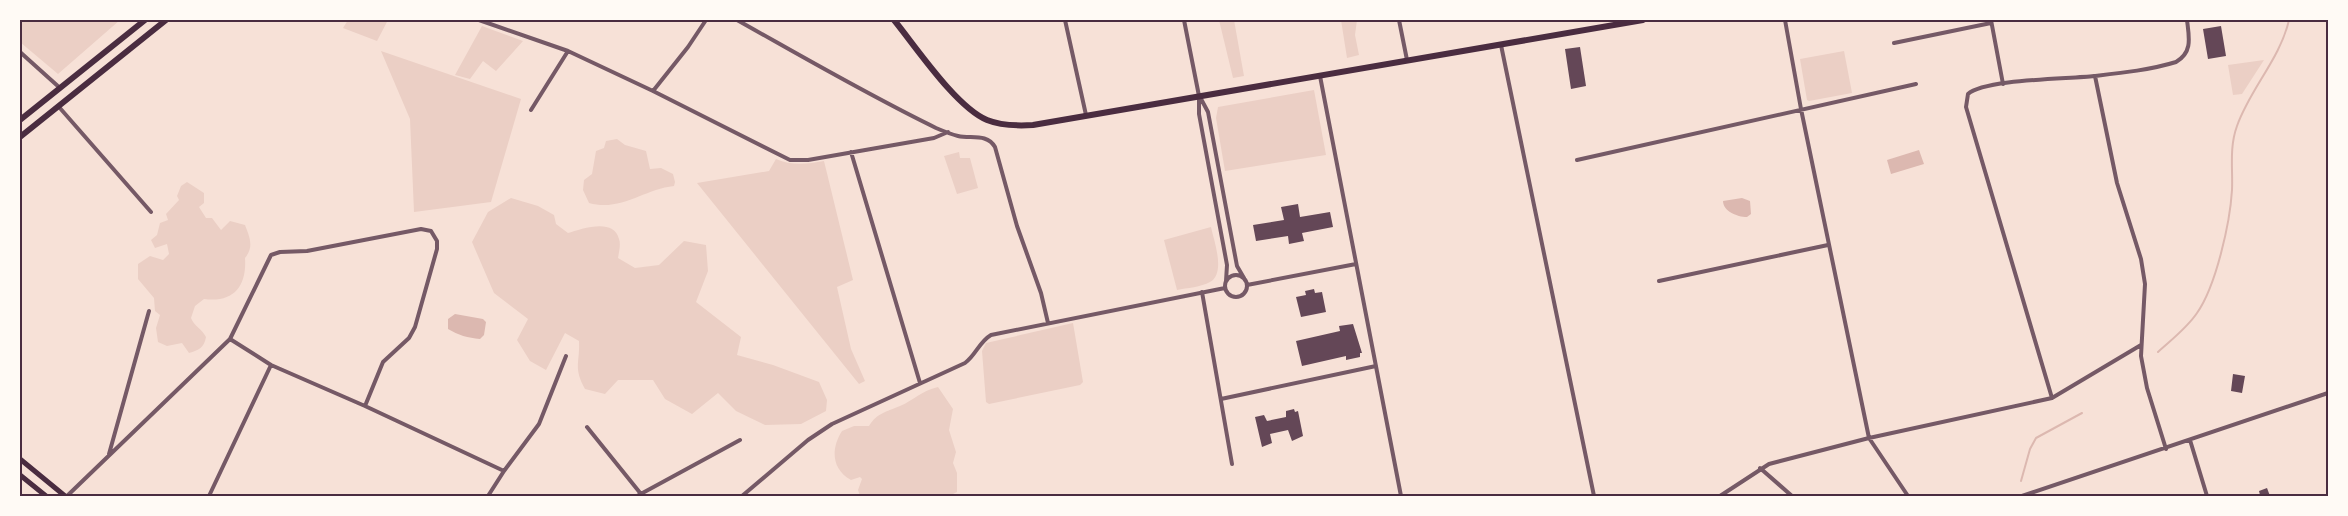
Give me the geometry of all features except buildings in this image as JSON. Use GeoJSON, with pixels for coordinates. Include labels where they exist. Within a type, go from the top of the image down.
{"type":"FeatureCollection","features":[{"type":"Feature","properties":{"kind":"main road"},"geometry":{"type":"LineString","coordinates":[[20,120],[145,20]]}},
{"type":"Feature","properties":{"kind":"main road"},"geometry":{"type":"LineString","coordinates":[[20,137],[166,20]]}},
{"type":"Feature","properties":{"kind":"main road"},"geometry":{"type":"LineString","coordinates":[[894,20],[966,106],[982,118],[1015,126],[1643,20]]}},
{"type":"Feature","properties":{"kind":"main road"},"geometry":{"type":"LineString","coordinates":[[20,459],[66,496]]}},
{"type":"Feature","properties":{"kind":"main road"},"geometry":{"type":"LineString","coordinates":[[20,475],[46,496]]}},
{"type":"Feature","properties":{"kind":"street"},"geometry":{"type":"LineString","coordinates":[[479,20],[568,51],[790,160],[807,160],[934,138],[948,132]]}},
{"type":"Feature","properties":{"kind":"street"},"geometry":{"type":"LineString","coordinates":[[653,91],[706,20]]}},
{"type":"Feature","properties":{"kind":"street"},"geometry":{"type":"LineString","coordinates":[[737,20],[872,95],[948,132],[959,136],[986,138],[994,144],[1048,323]]}},
{"type":"Feature","properties":{"kind":"street"},"geometry":{"type":"LineString","coordinates":[[1065,20],[1086,115]]}},
{"type":"Feature","properties":{"kind":"street"},"geometry":{"type":"LineString","coordinates":[[1184,20],[1227,265],[1225,288],[1231,297],[1238,298],[1244,294],[1247,285],[1237,266],[1208,112],[1199,96]]}},
{"type":"Feature","properties":{"kind":"street"},"geometry":{"type":"LineString","coordinates":[[1399,20],[1407,60]]}},
{"type":"Feature","properties":{"kind":"street"},"geometry":{"type":"LineString","coordinates":[[1785,20],[1828,245],[1869,438],[1908,496]]}},
{"type":"Feature","properties":{"kind":"street"},"geometry":{"type":"LineString","coordinates":[[2052,398],[1966,106],[1968,94],[1972,90],[2003,84],[2095,76],[2176,62],[2182,59],[2189,47],[2187,20]]}},
{"type":"Feature","properties":{"kind":"street"},"geometry":{"type":"LineString","coordinates":[[1894,43],[1991,21],[2003,84]]}},
{"type":"Feature","properties":{"kind":"street"},"geometry":{"type":"LineString","coordinates":[[1500,44],[1594,496]]}},
{"type":"Feature","properties":{"kind":"street"},"geometry":{"type":"LineString","coordinates":[[531,110],[568,51]]}},
{"type":"Feature","properties":{"kind":"street"},"geometry":{"type":"LineString","coordinates":[[20,52],[60,87]]}},
{"type":"Feature","properties":{"kind":"street"},"geometry":{"type":"LineString","coordinates":[[1319,75],[1401,496]]}},
{"type":"Feature","properties":{"kind":"street"},"geometry":{"type":"LineString","coordinates":[[2095,76],[2117,183],[2141,258],[2145,284],[2141,345],[2147,388],[2166,449]]}},
{"type":"Feature","properties":{"kind":"street"},"geometry":{"type":"LineString","coordinates":[[1576,160],[1916,84]]}},
{"type":"Feature","properties":{"kind":"street"},"geometry":{"type":"LineString","coordinates":[[58,106],[152,212]]}},
{"type":"Feature","properties":{"kind":"street"},"geometry":{"type":"LineString","coordinates":[[851,152],[920,383]]}},
{"type":"Feature","properties":{"kind":"street"},"geometry":{"type":"LineString","coordinates":[[66,496],[230,339],[271,255],[280,252],[307,251],[421,229],[431,231],[437,241],[436,249],[420,315],[409,338],[383,362],[366,406]]}},
{"type":"Feature","properties":{"kind":"street"},"geometry":{"type":"LineString","coordinates":[[1659,280],[1828,245]]}},
{"type":"Feature","properties":{"kind":"street"},"geometry":{"type":"LineString","coordinates":[[1247,285],[1356,264]]}},
{"type":"Feature","properties":{"kind":"street"},"geometry":{"type":"LineString","coordinates":[[1226,281],[1236,275],[1244,278]]}},
{"type":"Feature","properties":{"kind":"street"},"geometry":{"type":"LineString","coordinates":[[742,496],[808,440],[831,424],[964,363],[972,358],[984,339],[991,334],[1225,288]]}},
{"type":"Feature","properties":{"kind":"street"},"geometry":{"type":"LineString","coordinates":[[1202,292],[1232,464]]}},
{"type":"Feature","properties":{"kind":"street"},"geometry":{"type":"LineString","coordinates":[[109,454],[149,311]]}},
{"type":"Feature","properties":{"kind":"street"},"geometry":{"type":"LineString","coordinates":[[230,339],[271,365],[366,406],[504,471]]}},
{"type":"Feature","properties":{"kind":"street"},"geometry":{"type":"LineString","coordinates":[[1720,496],[1768,464],[1869,438],[2052,398],[2141,345]]}},
{"type":"Feature","properties":{"kind":"street"},"geometry":{"type":"LineString","coordinates":[[488,496],[539,424],[566,356]]}},
{"type":"Feature","properties":{"kind":"street"},"geometry":{"type":"LineString","coordinates":[[209,496],[271,365]]}},
{"type":"Feature","properties":{"kind":"street"},"geometry":{"type":"LineString","coordinates":[[1221,399],[1376,366]]}},
{"type":"Feature","properties":{"kind":"street"},"geometry":{"type":"LineString","coordinates":[[2022,496],[2328,393]]}},
{"type":"Feature","properties":{"kind":"street"},"geometry":{"type":"LineString","coordinates":[[587,427],[639,495],[740,440]]}},
{"type":"Feature","properties":{"kind":"street"},"geometry":{"type":"LineString","coordinates":[[2190,440],[2207,496]]}},
{"type":"Feature","properties":{"kind":"street"},"geometry":{"type":"LineString","coordinates":[[1760,468],[1792,496]]}},
{"type":"Feature","properties":{"kind":"shaded area"},"geometry":{"type":"Polygon","coordinates":[[[20,20],[120,20],[58,74],[20,42],[20,20]]]}},
{"type":"Feature","properties":{"kind":"shaded area"},"geometry":{"type":"Polygon","coordinates":[[[348,20],[388,20],[377,41],[343,28],[348,20]]]}},
{"type":"Feature","properties":{"kind":"shaded area"},"geometry":{"type":"Polygon","coordinates":[[[1219,20],[1234,20],[1244,76],[1233,78],[1219,20]]]}},
{"type":"Feature","properties":{"kind":"shaded area"},"geometry":{"type":"Polygon","coordinates":[[[1341,20],[1357,20],[1355,35],[1359,55],[1347,58],[1341,20]]]}},
{"type":"Feature","properties":{"kind":"shaded area"},"geometry":{"type":"Polygon","coordinates":[[[482,26],[523,41],[496,71],[483,61],[470,79],[455,75],[482,26]]]}},
{"type":"Feature","properties":{"kind":"shaded area"},"geometry":{"type":"Polygon","coordinates":[[[381,51],[521,99],[491,202],[414,212],[410,119],[381,51]]]}},
{"type":"Feature","properties":{"kind":"shaded area"},"geometry":{"type":"Polygon","coordinates":[[[1844,51],[1852,93],[1807,100],[1800,59],[1844,51]]]}},
{"type":"Feature","properties":{"kind":"shaded area"},"geometry":{"type":"Polygon","coordinates":[[[2264,60],[2242,94],[2233,95],[2228,65],[2264,60]]]}},
{"type":"Feature","properties":{"kind":"shaded area"},"geometry":{"type":"Polygon","coordinates":[[[1314,90],[1326,155],[1225,171],[1216,118],[1218,107],[1314,90]]]}},
{"type":"Feature","properties":{"kind":"shaded area"},"geometry":{"type":"Polygon","coordinates":[[[617,139],[625,145],[646,151],[650,169],[661,168],[673,174],[674,186],[612,205],[589,203],[583,190],[584,180],[592,174],[596,151],[604,148],[606,141],[617,139]]]}},
{"type":"Feature","properties":{"kind":"shaded area"},"geometry":{"type":"Polygon","coordinates":[[[1919,150],[1924,164],[1891,174],[1887,160],[1919,150]]]}},
{"type":"Feature","properties":{"kind":"shaded area"},"geometry":{"type":"Polygon","coordinates":[[[959,152],[960,158],[970,158],[978,188],[957,194],[944,156],[959,152]]]}},
{"type":"Feature","properties":{"kind":"shaded area"},"geometry":{"type":"Polygon","coordinates":[[[776,159],[800,164],[824,161],[853,280],[837,287],[851,349],[865,381],[859,384],[697,183],[769,171],[776,159]]]}},
{"type":"Feature","properties":{"kind":"shaded area"},"geometry":{"type":"Polygon","coordinates":[[[187,182],[204,193],[204,203],[199,207],[206,218],[212,218],[221,230],[230,221],[245,225],[250,242],[245,258],[244,277],[236,291],[223,298],[204,299],[195,306],[191,318],[206,337],[201,348],[189,353],[182,343],[167,346],[158,342],[156,328],[160,315],[155,311],[154,298],[138,279],[138,264],[150,256],[163,260],[169,254],[167,244],[155,248],[151,240],[157,235],[160,223],[168,220],[166,214],[179,200],[177,196],[181,186],[187,182]]]}},
{"type":"Feature","properties":{"kind":"shaded area"},"geometry":{"type":"Polygon","coordinates":[[[511,198],[538,206],[554,215],[556,224],[568,233],[596,226],[611,228],[616,232],[620,241],[618,258],[635,268],[659,265],[684,241],[706,245],[708,271],[696,302],[741,337],[737,355],[819,382],[827,400],[826,411],[801,424],[765,425],[736,411],[718,393],[692,414],[665,399],[653,380],[618,380],[605,394],[585,389],[578,370],[579,341],[565,333],[546,370],[530,361],[517,340],[528,319],[494,293],[472,242],[488,212],[511,198]]]}},
{"type":"Feature","properties":{"kind":"shaded area"},"geometry":{"type":"Polygon","coordinates":[[[1742,198],[1750,201],[1751,214],[1747,217],[1731,213],[1725,208],[1723,201],[1742,198]]]}},
{"type":"Feature","properties":{"kind":"shaded area"},"geometry":{"type":"Polygon","coordinates":[[[1211,227],[1218,256],[1215,278],[1202,285],[1177,290],[1164,240],[1211,227]]]}},
{"type":"Feature","properties":{"kind":"shaded area"},"geometry":{"type":"Polygon","coordinates":[[[455,314],[483,319],[486,322],[484,335],[480,339],[471,338],[448,329],[448,319],[455,314]]]}},
{"type":"Feature","properties":{"kind":"shaded area"},"geometry":{"type":"Polygon","coordinates":[[[1073,323],[1083,382],[1080,385],[989,404],[986,402],[982,351],[986,343],[1073,323]]]}},
{"type":"Feature","properties":{"kind":"shaded area"},"geometry":{"type":"Polygon","coordinates":[[[938,387],[953,409],[949,430],[956,452],[953,463],[957,473],[957,492],[949,496],[860,496],[858,490],[862,479],[860,477],[851,480],[836,464],[836,444],[842,431],[854,426],[869,426],[882,413],[938,387]]]}},
{"type":"Feature","properties":{"kind":"waterway"},"geometry":{"type":"LineString","coordinates":[[2158,352],[2193,318],[2210,287],[2221,254],[2228,219],[2232,190],[2232,150],[2237,126],[2249,99],[2279,48],[2289,20]]}},
{"type":"Feature","properties":{"kind":"waterway"},"geometry":{"type":"LineString","coordinates":[[2021,481],[2030,449],[2036,438],[2082,413]]}}]}
